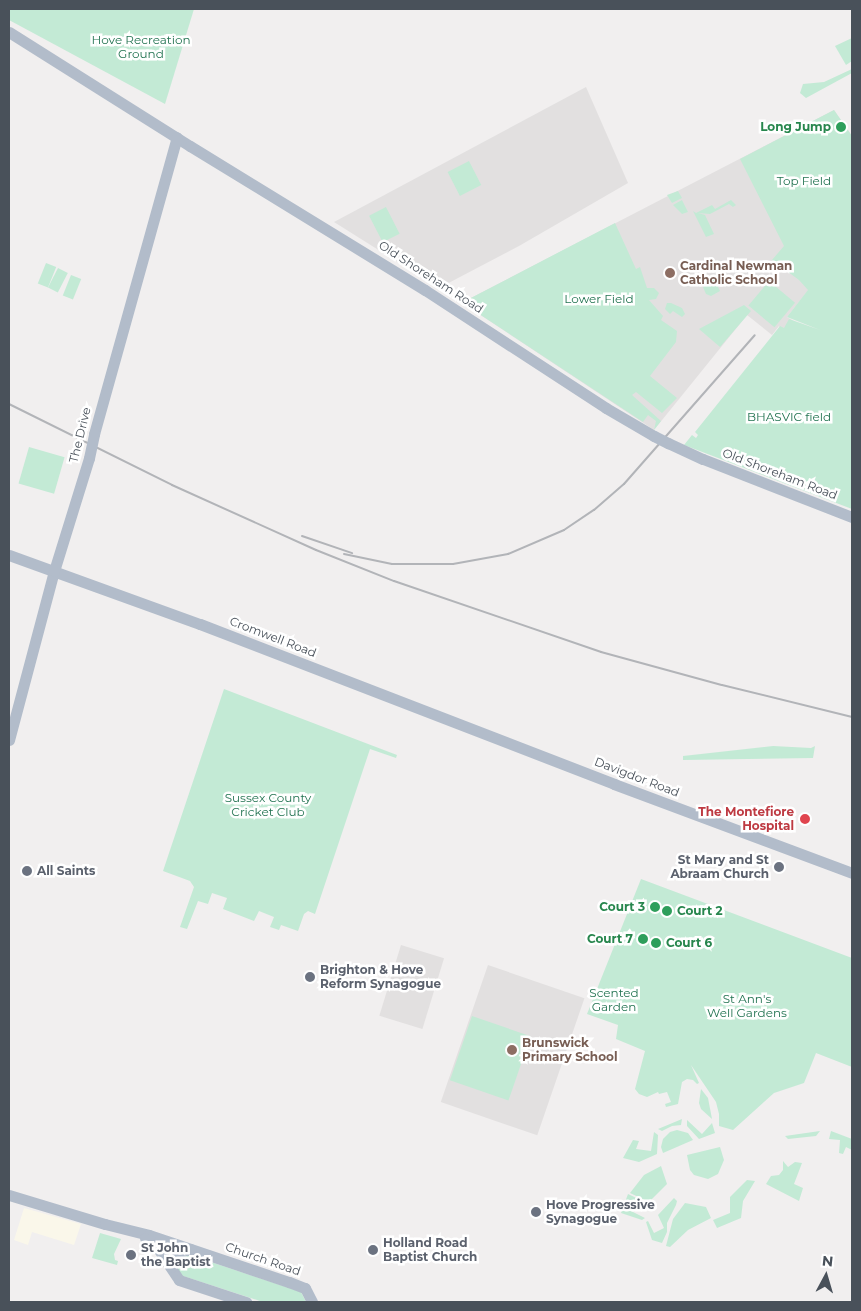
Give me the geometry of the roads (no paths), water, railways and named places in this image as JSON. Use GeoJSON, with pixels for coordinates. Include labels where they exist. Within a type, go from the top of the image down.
{"type":"FeatureCollection","features":[{"type":"Feature","properties":{"kind":"main road","name":"Old Shoreham Road"},"geometry":{"type":"LineString","coordinates":[[9,32],[424,289],[606,408],[654,436],[703,459],[852,517]]}},
{"type":"Feature","properties":{"kind":"main road","name":"The Drive"},"geometry":{"type":"LineString","coordinates":[[9,740],[54,571],[88,458],[177,137]]}},
{"type":"Feature","properties":{"kind":"main road","name":"Cromwell Road"},"geometry":{"type":"LineString","coordinates":[[9,555],[217,630],[525,749]]}},
{"type":"Feature","properties":{"kind":"main road","name":"Davigdor Road"},"geometry":{"type":"LineString","coordinates":[[525,749],[852,873]]}},
{"type":"Feature","properties":{"kind":"main road","name":"Church Road"},"geometry":{"type":"LineString","coordinates":[[9,1195],[139,1234],[148,1235],[305,1288],[312,1302]]}},
{"type":"Feature","properties":{"kind":"main road","name":"Church Road"},"geometry":{"type":"LineString","coordinates":[[139,1234],[155,1244],[179,1280],[246,1302]]}},
{"type":"Feature","properties":{"kind":"main road"},"geometry":{"type":"LineString","coordinates":[[171,1267],[179,1252],[191,1249]]}},
{"type":"Feature","properties":{"kind":"railway"},"geometry":{"type":"LineString","coordinates":[[344,554],[392,564],[453,564],[508,554],[564,530],[594,510],[624,484],[755,335]]}},
{"type":"Feature","properties":{"kind":"railway"},"geometry":{"type":"LineString","coordinates":[[9,404],[172,485],[316,550],[394,581],[601,652],[722,685],[852,717]]}},
{"type":"Feature","properties":{"kind":"railway"},"geometry":{"type":"LineString","coordinates":[[302,536],[352,553]]}},
{"type":"Feature","properties":{"kind":"place","name":"Long Jump"},"geometry":{"type":"Point","coordinates":[841,127]}},
{"type":"Feature","properties":{"kind":"place","name":"Cardinal Newman Catholic School"},"geometry":{"type":"Point","coordinates":[670,273]}},
{"type":"Feature","properties":{"kind":"place","name":"The Montefiore Hospital"},"geometry":{"type":"Point","coordinates":[805,819]}},
{"type":"Feature","properties":{"kind":"place","name":"St Mary and St Abraam Church"},"geometry":{"type":"Point","coordinates":[779,867]}},
{"type":"Feature","properties":{"kind":"place","name":"All Saints"},"geometry":{"type":"Point","coordinates":[27,871]}},
{"type":"Feature","properties":{"kind":"place","name":"Court 3"},"geometry":{"type":"Point","coordinates":[655,907]}},
{"type":"Feature","properties":{"kind":"place","name":"Court 2"},"geometry":{"type":"Point","coordinates":[667,911]}},
{"type":"Feature","properties":{"kind":"place","name":"Court 7"},"geometry":{"type":"Point","coordinates":[643,939]}},
{"type":"Feature","properties":{"kind":"place","name":"Court 6"},"geometry":{"type":"Point","coordinates":[656,943]}},
{"type":"Feature","properties":{"kind":"place","name":"Brighton & Hove Reform Synagogue"},"geometry":{"type":"Point","coordinates":[310,977]}},
{"type":"Feature","properties":{"kind":"place","name":"Brunswick Primary School"},"geometry":{"type":"Point","coordinates":[512,1050]}},
{"type":"Feature","properties":{"kind":"place","name":"Hove Progressive Synagogue"},"geometry":{"type":"Point","coordinates":[536,1212]}},
{"type":"Feature","properties":{"kind":"place","name":"Holland Road Baptist Church"},"geometry":{"type":"Point","coordinates":[373,1250]}},
{"type":"Feature","properties":{"kind":"place","name":"St John the Baptist"},"geometry":{"type":"Point","coordinates":[131,1255]}},
{"type":"Feature","properties":{"kind":"park label","name":"Hove Recreation Ground"},"geometry":{"type":"Point","coordinates":[141,47]}},
{"type":"Feature","properties":{"kind":"park label","name":"Top Field"},"geometry":{"type":"Point","coordinates":[804,181]}},
{"type":"Feature","properties":{"kind":"park label","name":"Lower Field"},"geometry":{"type":"Point","coordinates":[599,299]}},
{"type":"Feature","properties":{"kind":"park label","name":"BHASVIC field"},"geometry":{"type":"Point","coordinates":[789,417]}},
{"type":"Feature","properties":{"kind":"park label","name":"Sussex County Cricket Club"},"geometry":{"type":"Point","coordinates":[268,805]}},
{"type":"Feature","properties":{"kind":"park label","name":"Scented Garden"},"geometry":{"type":"Point","coordinates":[614,1000]}},
{"type":"Feature","properties":{"kind":"park label","name":"St Ann's Well Gardens"},"geometry":{"type":"Point","coordinates":[747,1006]}}]}
